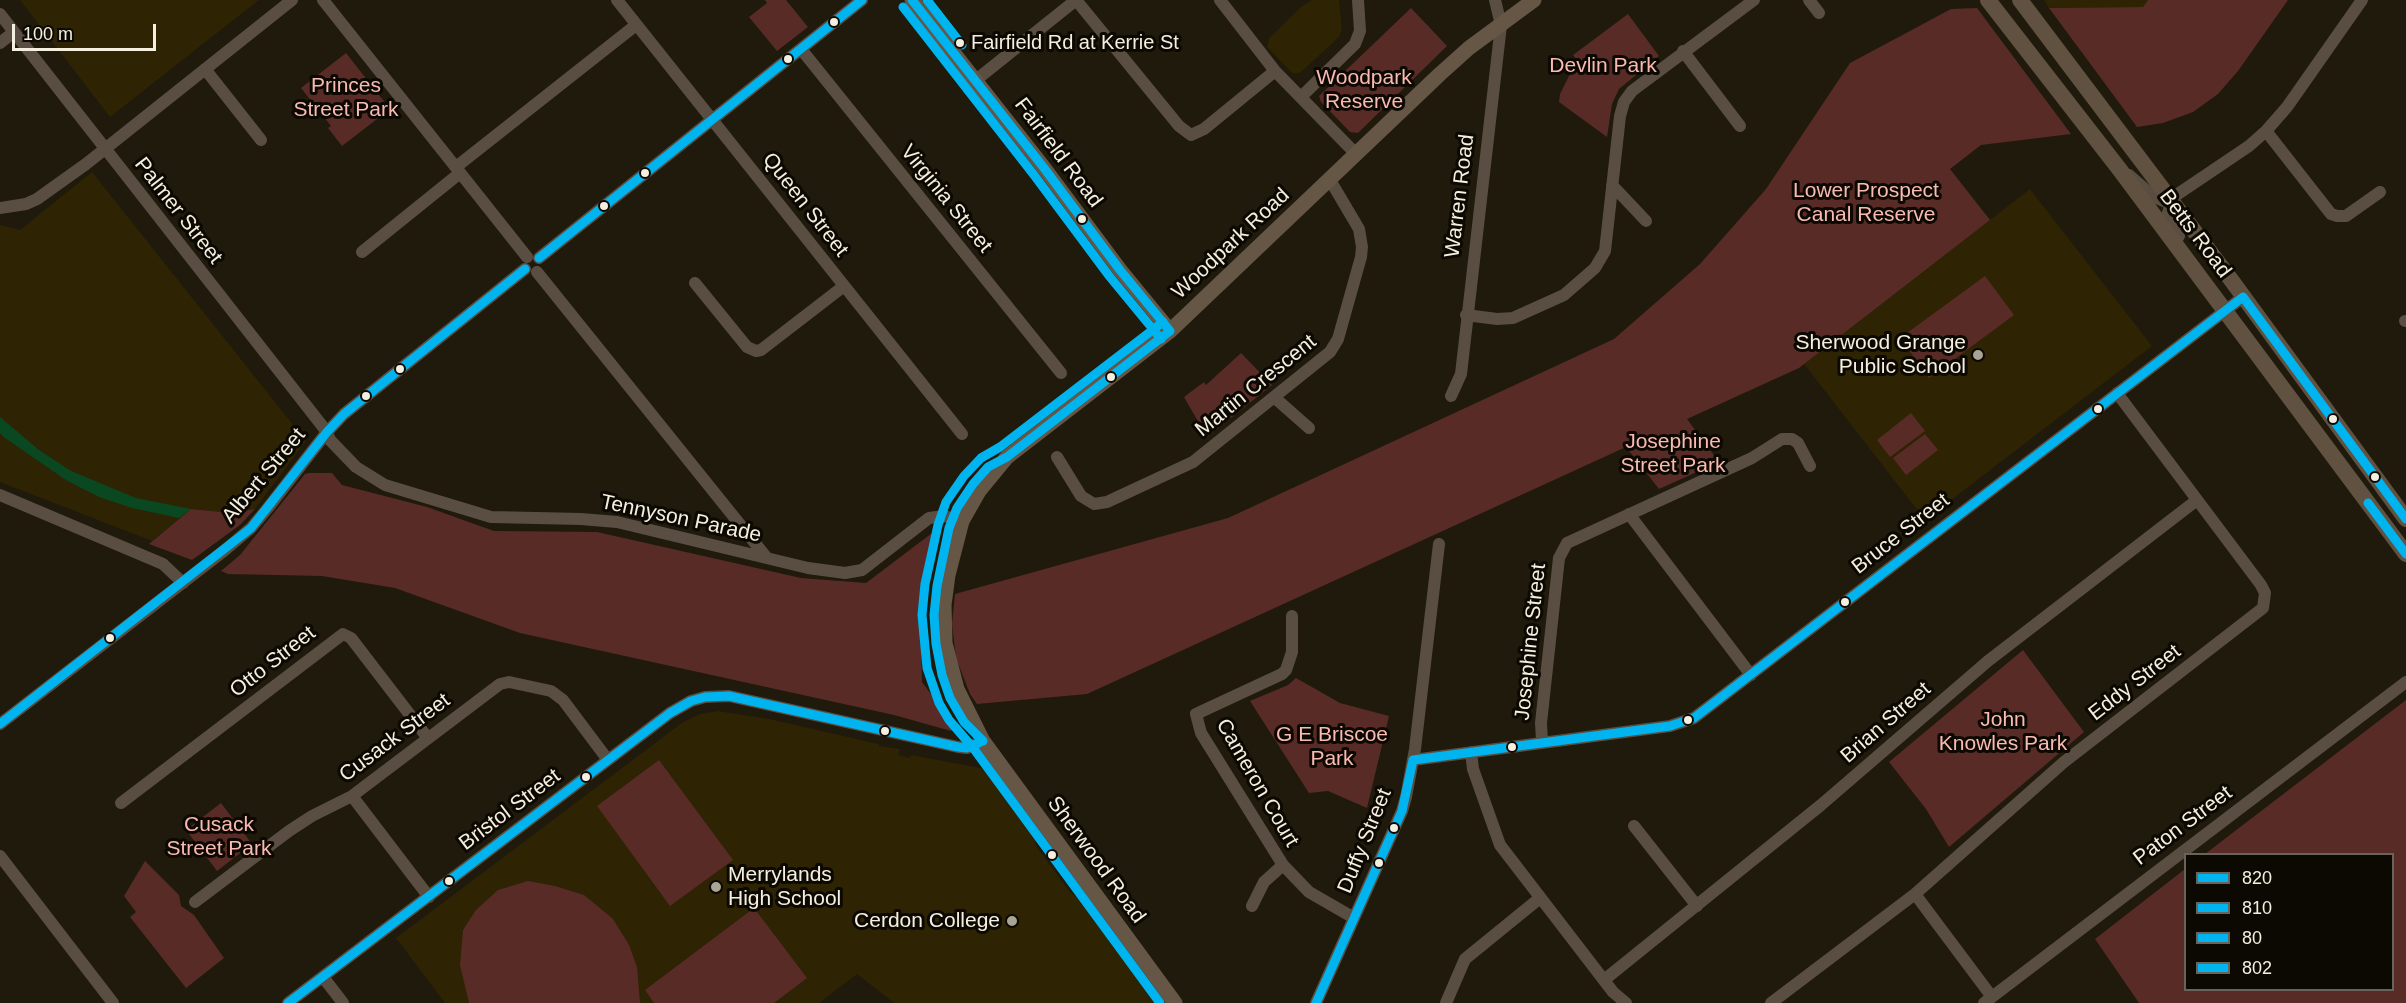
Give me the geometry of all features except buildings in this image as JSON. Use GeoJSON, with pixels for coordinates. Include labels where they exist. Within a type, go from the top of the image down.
{"type":"FeatureCollection","features":[{"type":"Feature","properties":{"kind":"highway","name":"Betts Road"},"geometry":{"type":"LineString","coordinates":[[1988,0],[2120,170],[2406,554]]}},
{"type":"Feature","properties":{"kind":"highway","name":"Betts Road"},"geometry":{"type":"LineString","coordinates":[[2020,0],[2172,200],[2406,519]]}},
{"type":"Feature","properties":{"kind":"main road","name":"Fairfield Road"},"geometry":{"type":"LineString","coordinates":[[912,0],[976,80],[1099,243],[1170,331]]}},
{"type":"Feature","properties":{"kind":"main road","name":"Woodpark Road"},"geometry":{"type":"LineString","coordinates":[[957,520],[1007,457],[1170,331],[1469,48],[1534,0]]}},
{"type":"Feature","properties":{"kind":"main road","name":"Sherwood Road"},"geometry":{"type":"LineString","coordinates":[[957,520],[946,585],[941,649],[945,686],[964,722],[983,741],[1175,1003]]}},
{"type":"Feature","properties":{"kind":"street"},"geometry":{"type":"LineString","coordinates":[[0,208],[26,204],[37,199],[105,149],[292,0]]}},
{"type":"Feature","properties":{"kind":"street"},"geometry":{"type":"LineString","coordinates":[[323,0],[767,558]]}},
{"type":"Feature","properties":{"kind":"street","name":"Queen Street"},"geometry":{"type":"LineString","coordinates":[[617,0],[962,434]]}},
{"type":"Feature","properties":{"kind":"street","name":"Albert Street"},"geometry":{"type":"LineString","coordinates":[[0,724],[251,528],[344,414],[862,0]]}},
{"type":"Feature","properties":{"kind":"street"},"geometry":{"type":"LineString","coordinates":[[976,80],[1076,0],[1179,126],[1191,135],[1204,129],[1275,71]]}},
{"type":"Feature","properties":{"kind":"street"},"geometry":{"type":"LineString","coordinates":[[1220,0],[1275,71],[1302,96],[1356,154]]}},
{"type":"Feature","properties":{"kind":"street"},"geometry":{"type":"LineString","coordinates":[[1302,96],[1355,44],[1360,32],[1358,0]]}},
{"type":"Feature","properties":{"kind":"street","name":"Warren Road"},"geometry":{"type":"LineString","coordinates":[[1451,396],[1460,380],[1501,25],[1495,0]]}},
{"type":"Feature","properties":{"kind":"street"},"geometry":{"type":"LineString","coordinates":[[1466,315],[1497,319],[1513,318],[1564,294],[1580,283],[1595,268],[1605,251],[1620,116],[1624,102],[1632,91],[1754,0]]}},
{"type":"Feature","properties":{"kind":"street"},"geometry":{"type":"LineString","coordinates":[[1809,0],[1819,13]]}},
{"type":"Feature","properties":{"kind":"street"},"geometry":{"type":"LineString","coordinates":[[2120,170],[2132,176],[2159,200],[2166,202],[2244,150],[2266,131],[2287,106],[2362,0]]}},
{"type":"Feature","properties":{"kind":"street","name":"Palmer Street"},"geometry":{"type":"LineString","coordinates":[[0,14],[327,432]]}},
{"type":"Feature","properties":{"kind":"street"},"geometry":{"type":"LineString","coordinates":[[362,252],[458,170],[636,25]]}},
{"type":"Feature","properties":{"kind":"street"},"geometry":{"type":"LineString","coordinates":[[0,43],[14,32]]}},
{"type":"Feature","properties":{"kind":"street","name":"Virginia Street"},"geometry":{"type":"LineString","coordinates":[[801,49],[1061,373]]}},
{"type":"Feature","properties":{"kind":"street"},"geometry":{"type":"LineString","coordinates":[[1683,51],[1740,126]]}},
{"type":"Feature","properties":{"kind":"street"},"geometry":{"type":"LineString","coordinates":[[205,69],[261,140]]}},
{"type":"Feature","properties":{"kind":"street"},"geometry":{"type":"LineString","coordinates":[[2266,131],[2328,212],[2337,220],[2380,192]]}},
{"type":"Feature","properties":{"kind":"street","name":"Martin Crescent"},"geometry":{"type":"LineString","coordinates":[[1057,457],[1081,496],[1094,504],[1107,502],[1192,462],[1275,398],[1334,347],[1361,257],[1362,239],[1359,229],[1330,180]]}},
{"type":"Feature","properties":{"kind":"street"},"geometry":{"type":"LineString","coordinates":[[1612,185],[1646,221]]}},
{"type":"Feature","properties":{"kind":"street"},"geometry":{"type":"LineString","coordinates":[[2172,200],[2167,216],[2183,242],[2185,258]]}},
{"type":"Feature","properties":{"kind":"street"},"geometry":{"type":"LineString","coordinates":[[694,284],[747,346],[756,351],[761,350],[844,286]]}},
{"type":"Feature","properties":{"kind":"street","name":"Bruce Street"},"geometry":{"type":"LineString","coordinates":[[1413,760],[1687,722],[2243,297]]}},
{"type":"Feature","properties":{"kind":"street","name":"Eddy Street"},"geometry":{"type":"LineString","coordinates":[[1771,1003],[1915,894],[2064,762],[2263,608],[2264,589],[2117,393]]}},
{"type":"Feature","properties":{"kind":"street"},"geometry":{"type":"LineString","coordinates":[[1275,398],[1308,428]]}},
{"type":"Feature","properties":{"kind":"street","name":"Tennyson Parade"},"geometry":{"type":"LineString","coordinates":[[327,432],[330,440],[350,462],[385,484],[490,517],[617,522],[808,568],[845,573],[862,570],[929,518],[935,516],[957,520]]}},
{"type":"Feature","properties":{"kind":"street","name":"Josephine Street"},"geometry":{"type":"LineString","coordinates":[[1542,741],[1541,723],[1560,554],[1564,547],[1572,540],[1752,458],[1782,439],[1792,439],[1798,443],[1810,466]]}},
{"type":"Feature","properties":{"kind":"street"},"geometry":{"type":"LineString","coordinates":[[0,495],[163,564],[183,583]]}},
{"type":"Feature","properties":{"kind":"street","name":"Brian Street"},"geometry":{"type":"LineString","coordinates":[[1604,980],[1821,805],[1988,661],[2197,500]]}},
{"type":"Feature","properties":{"kind":"street"},"geometry":{"type":"LineString","coordinates":[[1629,514],[1751,675]]}},
{"type":"Feature","properties":{"kind":"street","name":"Duffy Street"},"geometry":{"type":"LineString","coordinates":[[1316,1003],[1402,811],[1413,760],[1439,544]]}},
{"type":"Feature","properties":{"kind":"street","name":"Cameron Court"},"geometry":{"type":"LineString","coordinates":[[1292,616],[1290,661],[1282,674],[1196,714],[1201,733],[1282,865],[1309,892],[1354,918]]}},
{"type":"Feature","properties":{"kind":"street","name":"Otto Street"},"geometry":{"type":"LineString","coordinates":[[121,804],[343,634],[351,638],[427,737]]}},
{"type":"Feature","properties":{"kind":"street","name":"Cusack Street"},"geometry":{"type":"LineString","coordinates":[[195,902],[289,831],[352,795],[500,684],[509,682],[551,691],[563,700],[608,760]]}},
{"type":"Feature","properties":{"kind":"street","name":"Paton Street"},"geometry":{"type":"LineString","coordinates":[[1988,1000],[2406,682]]}},
{"type":"Feature","properties":{"kind":"street","name":"Bristol Street"},"geometry":{"type":"LineString","coordinates":[[288,1003],[670,713],[691,702],[716,696],[752,700],[958,747],[967,748],[983,741]]}},
{"type":"Feature","properties":{"kind":"street"},"geometry":{"type":"LineString","coordinates":[[1471,752],[1473,768],[1500,845],[1616,996],[1626,1003]]}},
{"type":"Feature","properties":{"kind":"street"},"geometry":{"type":"LineString","coordinates":[[352,795],[429,897]]}},
{"type":"Feature","properties":{"kind":"street"},"geometry":{"type":"LineString","coordinates":[[1634,826],[1697,906]]}},
{"type":"Feature","properties":{"kind":"street"},"geometry":{"type":"LineString","coordinates":[[0,856],[113,1003]]}},
{"type":"Feature","properties":{"kind":"street"},"geometry":{"type":"LineString","coordinates":[[1252,906],[1264,882],[1282,865]]}},
{"type":"Feature","properties":{"kind":"street"},"geometry":{"type":"LineString","coordinates":[[1915,894],[1988,1000]]}},
{"type":"Feature","properties":{"kind":"street"},"geometry":{"type":"LineString","coordinates":[[1446,1003],[1465,959],[1540,898]]}},
{"type":"Feature","properties":{"kind":"street"},"geometry":{"type":"LineString","coordinates":[[323,976],[343,1003]]}},
{"type":"Feature","properties":{"kind":"shaded area"},"geometry":{"type":"Polygon","coordinates":[[[20,0],[259,0],[110,117],[20,0]]]}},
{"type":"Feature","properties":{"kind":"shaded area"},"geometry":{"type":"Polygon","coordinates":[[[1312,0],[1339,0],[1342,29],[1339,37],[1300,73],[1292,73],[1267,47],[1269,38],[1301,7],[1312,0]]]}},
{"type":"Feature","properties":{"kind":"shaded area"},"geometry":{"type":"Polygon","coordinates":[[[2044,0],[2148,0],[2143,7],[2049,8],[2044,0]]]}},
{"type":"Feature","properties":{"kind":"shaded area"},"geometry":{"type":"Polygon","coordinates":[[[92,172],[306,441],[255,509],[232,513],[191,509],[152,541],[0,482],[0,225],[20,230],[92,172]]]}},
{"type":"Feature","properties":{"kind":"shaded area","name":"Sherwood Grange Public School"},"geometry":{"type":"Polygon","coordinates":[[[2030,189],[2152,346],[1925,520],[1804,364],[2030,189]]]}},
{"type":"Feature","properties":{"kind":"shaded area"},"geometry":{"type":"Polygon","coordinates":[[[0,417],[39,450],[71,471],[136,498],[191,509],[179,518],[132,508],[99,497],[66,480],[5,438],[0,433],[0,417]]]}},
{"type":"Feature","properties":{"kind":"shaded area","name":"Merrylands High School"},"geometry":{"type":"Polygon","coordinates":[[[718,711],[769,719],[900,749],[898,755],[910,758],[911,755],[986,769],[1035,837],[1036,846],[1070,892],[1084,903],[1158,1003],[894,1003],[857,974],[819,1003],[445,1003],[396,938],[683,722],[700,714],[718,711]]]}},
{"type":"Feature","properties":{"kind":"green space"},"geometry":{"type":"Polygon","coordinates":[[[765,0],[786,0],[808,27],[777,51],[749,17],[767,3],[765,0]]]}},
{"type":"Feature","properties":{"kind":"green space"},"geometry":{"type":"Polygon","coordinates":[[[2148,0],[2288,0],[2238,71],[2218,94],[2193,112],[2163,123],[2137,127],[2049,8],[2143,7],[2148,0]]]}},
{"type":"Feature","properties":{"kind":"green space","name":"Woodpark Reserve"},"geometry":{"type":"Polygon","coordinates":[[[1411,8],[1447,46],[1358,133],[1350,132],[1321,102],[1319,96],[1411,8]]]}},
{"type":"Feature","properties":{"kind":"green space","name":"Lower Prospect Canal Reserve"},"geometry":{"type":"Polygon","coordinates":[[[1977,8],[2071,134],[1981,145],[1950,169],[1990,220],[1799,368],[1687,419],[1719,462],[1659,489],[1626,447],[1087,694],[977,704],[970,694],[956,658],[952,624],[955,594],[1228,518],[1614,339],[1700,264],[1766,189],[1850,63],[1951,9],[1977,8]]]}},
{"type":"Feature","properties":{"kind":"green space","name":"Devlin Park"},"geometry":{"type":"Polygon","coordinates":[[[1628,14],[1659,56],[1619,89],[1612,104],[1607,137],[1559,102],[1560,94],[1577,60],[1573,55],[1628,14]]]}},
{"type":"Feature","properties":{"kind":"green space","name":"Princes Street Park"},"geometry":{"type":"Polygon","coordinates":[[[346,53],[390,109],[342,146],[328,128],[331,126],[301,88],[346,53]]]}},
{"type":"Feature","properties":{"kind":"green space"},"geometry":{"type":"Polygon","coordinates":[[[1985,276],[2014,315],[1929,378],[1900,338],[1985,276]]]}},
{"type":"Feature","properties":{"kind":"green space"},"geometry":{"type":"Polygon","coordinates":[[[1241,353],[1272,385],[1207,437],[1184,397],[1204,382],[1206,385],[1241,353]]]}},
{"type":"Feature","properties":{"kind":"green space"},"geometry":{"type":"Polygon","coordinates":[[[1911,413],[1925,431],[1890,457],[1877,440],[1911,413]]]}},
{"type":"Feature","properties":{"kind":"green space"},"geometry":{"type":"Polygon","coordinates":[[[1925,434],[1938,450],[1906,475],[1893,458],[1925,434]]]}},
{"type":"Feature","properties":{"kind":"green space"},"geometry":{"type":"Polygon","coordinates":[[[332,473],[342,485],[427,507],[494,531],[597,532],[801,578],[866,583],[940,527],[920,604],[922,682],[955,727],[951,731],[894,715],[520,633],[395,588],[322,576],[228,574],[221,571],[240,555],[305,474],[332,473]]]}},
{"type":"Feature","properties":{"kind":"green space"},"geometry":{"type":"Polygon","coordinates":[[[191,509],[232,513],[255,509],[240,525],[192,560],[149,544],[191,509]]]}},
{"type":"Feature","properties":{"kind":"green space","name":"John Knowles Park"},"geometry":{"type":"Polygon","coordinates":[[[2023,650],[2084,732],[1949,847],[1926,809],[1889,762],[2023,650]]]}},
{"type":"Feature","properties":{"kind":"green space","name":"G E Briscoe Park"},"geometry":{"type":"Polygon","coordinates":[[[1296,678],[1340,703],[1389,716],[1367,808],[1328,791],[1309,793],[1250,701],[1288,685],[1296,678]]]}},
{"type":"Feature","properties":{"kind":"green space"},"geometry":{"type":"Polygon","coordinates":[[[2406,700],[2406,1003],[2139,1003],[2095,939],[2184,870],[2184,991],[2394,991],[2394,853],[2206,853],[2406,700]]]}},
{"type":"Feature","properties":{"kind":"green space"},"geometry":{"type":"Polygon","coordinates":[[[659,760],[733,860],[670,906],[597,806],[659,760]]]}},
{"type":"Feature","properties":{"kind":"green space","name":"Cusack Street Park"},"geometry":{"type":"Polygon","coordinates":[[[221,803],[252,844],[217,871],[186,830],[221,803]]]}},
{"type":"Feature","properties":{"kind":"green space"},"geometry":{"type":"Polygon","coordinates":[[[145,861],[179,895],[181,906],[194,915],[224,958],[186,988],[130,917],[136,912],[124,896],[145,861]]]}},
{"type":"Feature","properties":{"kind":"green space"},"geometry":{"type":"Polygon","coordinates":[[[528,881],[584,895],[613,919],[629,945],[637,967],[640,1003],[469,1003],[460,965],[463,930],[476,910],[498,890],[528,881]]]}},
{"type":"Feature","properties":{"kind":"green space"},"geometry":{"type":"Polygon","coordinates":[[[754,908],[807,978],[774,1003],[654,1003],[645,990],[754,908]]]}},
{"type":"Feature","properties":{"kind":"transit line","name":"802"},"geometry":{"type":"LineString","coordinates":[[539,258],[862,0]]}},
{"type":"Feature","properties":{"kind":"transit line","name":"820"},"geometry":{"type":"LineString","coordinates":[[912,0],[1044,168],[1120,270],[1170,331]]}},
{"type":"Feature","properties":{"kind":"transit line"},"geometry":{"type":"LineString","coordinates":[[927,0],[962,45]]}},
{"type":"Feature","properties":{"kind":"transit line","name":"80"},"geometry":{"type":"LineString","coordinates":[[903,7],[1110,277],[1161,339]]}},
{"type":"Feature","properties":{"kind":"transit line","name":"802"},"geometry":{"type":"LineString","coordinates":[[0,724],[251,528],[344,414],[525,269]]}},
{"type":"Feature","properties":{"kind":"transit line","name":"810"},"geometry":{"type":"LineString","coordinates":[[1413,760],[1670,726],[1694,718],[2243,297],[2406,519]]}},
{"type":"Feature","properties":{"kind":"transit line","name":"80"},"geometry":{"type":"LineString","coordinates":[[1160,1003],[974,749],[949,720],[939,703],[927,668],[922,615],[925,584],[938,525],[946,502],[964,476],[981,458],[1000,447],[1163,322]]}},
{"type":"Feature","properties":{"kind":"transit line","name":"820"},"geometry":{"type":"LineString","coordinates":[[983,741],[964,722],[950,698],[942,675],[936,644],[934,615],[937,586],[949,528],[957,508],[988,467],[1007,457],[1170,331]]}},
{"type":"Feature","properties":{"kind":"transit line","name":"810"},"geometry":{"type":"LineString","coordinates":[[2368,503],[2406,554]]}},
{"type":"Feature","properties":{"kind":"transit line","name":"820"},"geometry":{"type":"LineString","coordinates":[[288,1003],[670,713],[691,701],[705,697],[729,696],[958,747],[967,748],[983,741]]}},
{"type":"Feature","properties":{"kind":"transit line","name":"810"},"geometry":{"type":"LineString","coordinates":[[1316,1003],[1402,811],[1413,760]]}},
{"type":"Feature","properties":{"kind":"place","name":"Fairfield Rd at Kerrie St"},"geometry":{"type":"Point","coordinates":[960,43]}},
{"type":"Feature","properties":{"kind":"place","name":"Sherwood Grange Public School"},"geometry":{"type":"Point","coordinates":[1978,355]}},
{"type":"Feature","properties":{"kind":"place","name":"Merrylands High School"},"geometry":{"type":"Point","coordinates":[716,887]}},
{"type":"Feature","properties":{"kind":"place","name":"Cerdon College"},"geometry":{"type":"Point","coordinates":[1012,921]}},
{"type":"Feature","properties":{"kind":"park label","name":"Josephine Street Park"},"geometry":{"type":"Point","coordinates":[1673,454]}}]}
